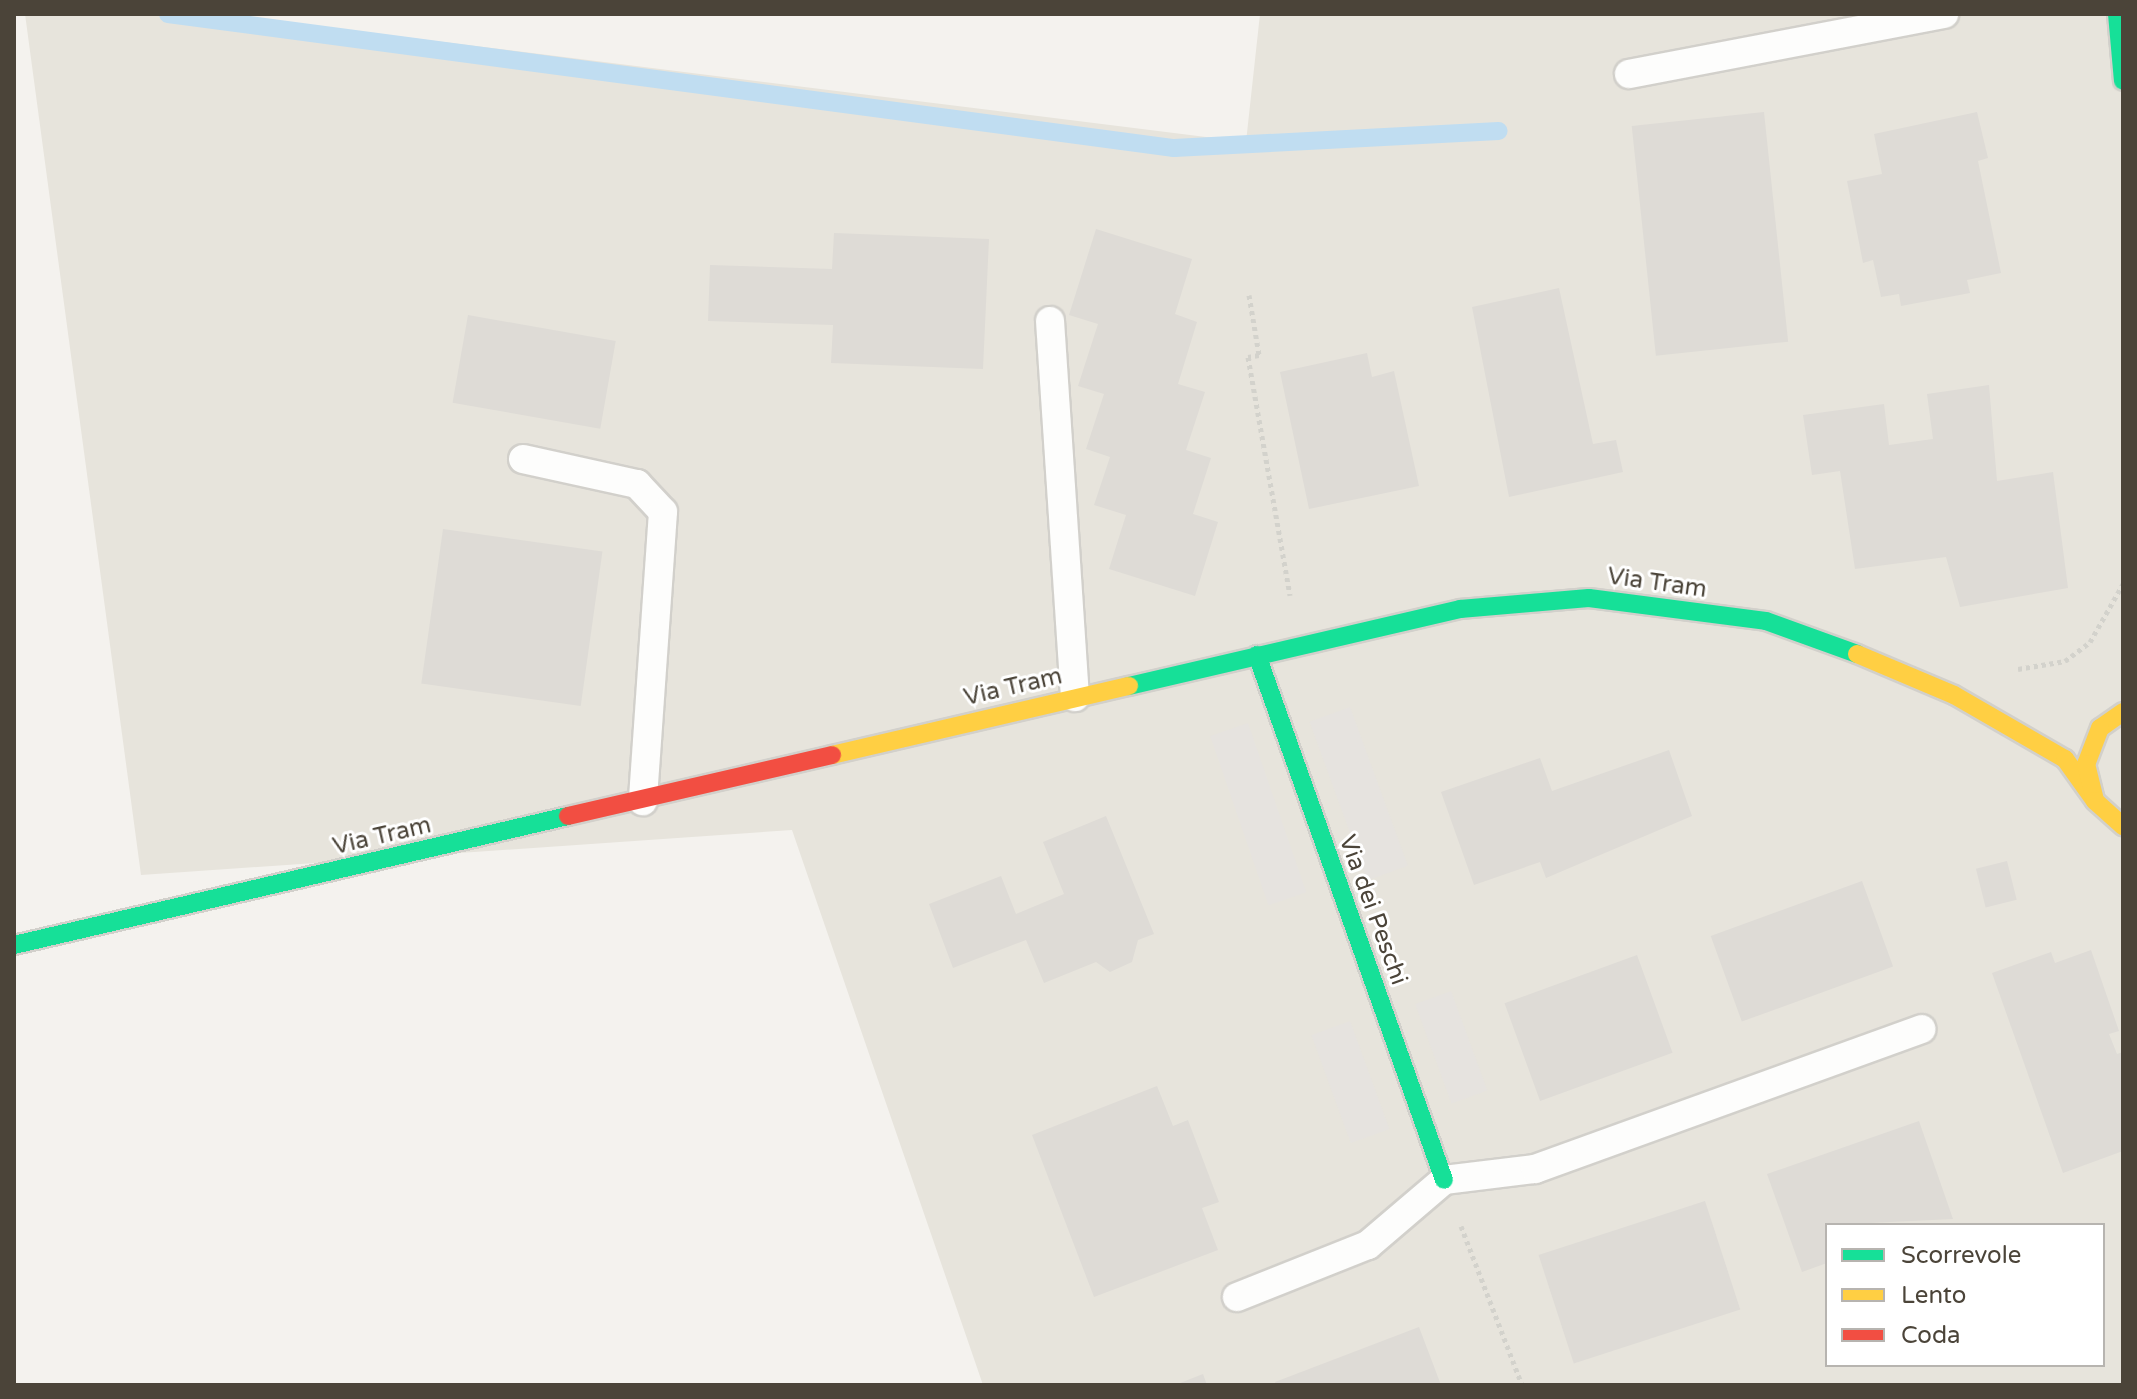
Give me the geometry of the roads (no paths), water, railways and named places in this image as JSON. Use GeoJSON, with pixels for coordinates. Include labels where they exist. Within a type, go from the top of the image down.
{"type":"FeatureCollection","features":[{"type":"Feature","properties":{"kind":"street"},"geometry":{"type":"LineString","coordinates":[[2117,14],[2123,81]]}},
{"type":"Feature","properties":{"kind":"street","name":"Via Tram"},"geometry":{"type":"LineString","coordinates":[[14,945],[1460,609],[1589,598],[1766,621],[1942,689],[2065,759],[2095,801],[2123,826]]}},
{"type":"Feature","properties":{"kind":"street","name":"Via dei Peschi"},"geometry":{"type":"LineString","coordinates":[[1257,655],[1444,1180]]}},
{"type":"Feature","properties":{"kind":"street"},"geometry":{"type":"LineString","coordinates":[[2095,801],[2086,764],[2100,728],[2123,712]]}},
{"type":"Feature","properties":{"kind":"street"},"geometry":{"type":"LineString","coordinates":[[2013,729],[2064,726],[2100,728]]}},
{"type":"Feature","properties":{"kind":"lane"},"geometry":{"type":"LineString","coordinates":[[1629,74],[1944,14]]}},
{"type":"Feature","properties":{"kind":"lane"},"geometry":{"type":"LineString","coordinates":[[1050,321],[1075,697]]}},
{"type":"Feature","properties":{"kind":"lane"},"geometry":{"type":"LineString","coordinates":[[523,459],[637,484],[663,512],[643,801]]}},
{"type":"Feature","properties":{"kind":"lane"},"geometry":{"type":"LineString","coordinates":[[1237,1297],[1368,1245],[1444,1180],[1535,1169],[1921,1029]]}},
{"type":"Feature","properties":{"kind":"waterway"},"geometry":{"type":"LineString","coordinates":[[168,14],[1174,148],[1499,131]]}}]}
